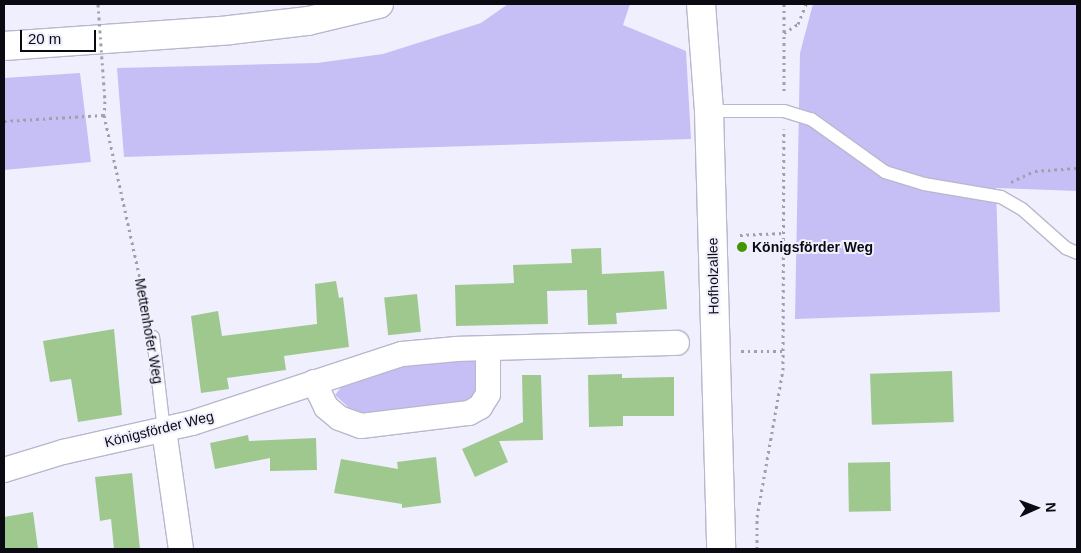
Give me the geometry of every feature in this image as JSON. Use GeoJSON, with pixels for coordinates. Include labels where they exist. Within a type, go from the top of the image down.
{"type":"FeatureCollection","features":[{"type":"Feature","properties":{"kind":"main road"},"geometry":{"type":"LineString","coordinates":[[4,46],[259,27],[308,21],[380,4]]}},
{"type":"Feature","properties":{"kind":"main road","name":"Hofholzallee"},"geometry":{"type":"LineString","coordinates":[[701,4],[709,111],[721,549]]}},
{"type":"Feature","properties":{"kind":"street","name":"Königsförder Weg"},"geometry":{"type":"LineString","coordinates":[[4,470],[63,452],[164,430],[402,354],[488,348],[677,343]]}},
{"type":"Feature","properties":{"kind":"street"},"geometry":{"type":"LineString","coordinates":[[314,382],[326,408],[345,421],[362,426],[469,413],[480,407],[488,394],[488,348]]}},
{"type":"Feature","properties":{"kind":"street","name":"Mettenhofer Weg"},"geometry":{"type":"LineString","coordinates":[[164,430],[180,549]]}},
{"type":"Feature","properties":{"kind":"lane"},"geometry":{"type":"LineString","coordinates":[[709,111],[784,111],[817,122],[885,172],[924,184],[1001,198],[1022,209],[1066,248],[1077,253]]}},
{"type":"Feature","properties":{"kind":"lane","name":"Mettenhofer Weg"},"geometry":{"type":"LineString","coordinates":[[153,337],[164,430]]}},
{"type":"Feature","properties":{"kind":"path","name":"Mettenhofer Weg"},"geometry":{"type":"LineString","coordinates":[[98,4],[105,101],[104,115],[153,337]]}},
{"type":"Feature","properties":{"kind":"path"},"geometry":{"type":"LineString","coordinates":[[757,549],[757,517],[783,370],[784,4]]}},
{"type":"Feature","properties":{"kind":"path"},"geometry":{"type":"LineString","coordinates":[[784,33],[798,24],[806,4]]}},
{"type":"Feature","properties":{"kind":"path"},"geometry":{"type":"LineString","coordinates":[[4,121],[104,115]]}},
{"type":"Feature","properties":{"kind":"path"},"geometry":{"type":"LineString","coordinates":[[1001,198],[1007,185],[1016,178],[1035,171],[1077,168]]}},
{"type":"Feature","properties":{"kind":"path"},"geometry":{"type":"LineString","coordinates":[[740,242],[740,233],[783,233]]}},
{"type":"Feature","properties":{"kind":"path"},"geometry":{"type":"LineString","coordinates":[[739,342],[738,351],[783,350]]}},
{"type":"Feature","properties":{"kind":"shaded area"},"geometry":{"type":"Polygon","coordinates":[[[508,4],[630,4],[623,25],[686,51],[691,139],[124,157],[117,68],[317,63],[383,54],[481,23],[508,4]]]}},
{"type":"Feature","properties":{"kind":"shaded area"},"geometry":{"type":"Polygon","coordinates":[[[813,4],[1077,4],[1077,191],[996,188],[1000,312],[795,319],[800,53],[813,4]]]}},
{"type":"Feature","properties":{"kind":"shaded area"},"geometry":{"type":"Polygon","coordinates":[[[80,73],[91,162],[4,170],[4,78],[80,73]]]}},
{"type":"Feature","properties":{"kind":"shaded area"},"geometry":{"type":"Polygon","coordinates":[[[473,359],[477,362],[478,392],[474,400],[464,403],[359,417],[335,395],[343,385],[388,369],[417,363],[473,359]]]}},
{"type":"Feature","properties":{"kind":"building"},"geometry":{"type":"Polygon","coordinates":[[[601,248],[602,274],[664,271],[667,309],[616,313],[617,324],[588,325],[587,290],[547,291],[548,324],[456,326],[455,285],[514,283],[513,265],[572,263],[571,249],[601,248]]]}},
{"type":"Feature","properties":{"kind":"building"},"geometry":{"type":"Polygon","coordinates":[[[336,281],[339,298],[343,297],[349,347],[284,356],[286,370],[227,378],[229,389],[201,393],[191,316],[218,311],[222,336],[317,324],[315,284],[336,281]]]}},
{"type":"Feature","properties":{"kind":"building"},"geometry":{"type":"Polygon","coordinates":[[[417,294],[421,332],[388,335],[384,297],[417,294]]]}},
{"type":"Feature","properties":{"kind":"building"},"geometry":{"type":"Polygon","coordinates":[[[114,329],[122,415],[78,422],[71,379],[50,382],[43,341],[114,329]]]}},
{"type":"Feature","properties":{"kind":"building"},"geometry":{"type":"Polygon","coordinates":[[[952,371],[954,422],[872,425],[870,374],[952,371]]]}},
{"type":"Feature","properties":{"kind":"building"},"geometry":{"type":"Polygon","coordinates":[[[622,374],[622,378],[674,377],[674,416],[623,416],[623,426],[589,427],[588,375],[622,374]]]}},
{"type":"Feature","properties":{"kind":"building"},"geometry":{"type":"Polygon","coordinates":[[[522,375],[541,375],[543,440],[499,441],[508,462],[475,477],[462,449],[523,422],[522,375]]]}},
{"type":"Feature","properties":{"kind":"building"},"geometry":{"type":"Polygon","coordinates":[[[248,435],[249,441],[316,438],[317,470],[270,471],[270,458],[215,469],[210,443],[248,435]]]}},
{"type":"Feature","properties":{"kind":"building"},"geometry":{"type":"Polygon","coordinates":[[[436,457],[441,503],[402,508],[402,504],[334,493],[341,459],[398,469],[397,462],[436,457]]]}},
{"type":"Feature","properties":{"kind":"building"},"geometry":{"type":"Polygon","coordinates":[[[890,462],[891,511],[849,512],[848,463],[890,462]]]}},
{"type":"Feature","properties":{"kind":"building"},"geometry":{"type":"Polygon","coordinates":[[[132,473],[140,549],[114,549],[111,519],[100,521],[95,477],[132,473]]]}},
{"type":"Feature","properties":{"kind":"building"},"geometry":{"type":"Polygon","coordinates":[[[33,512],[38,549],[4,549],[4,517],[33,512]]]}},
{"type":"Feature","properties":{"kind":"place","name":"Königsförder Weg"},"geometry":{"type":"Point","coordinates":[742,247]}}]}
